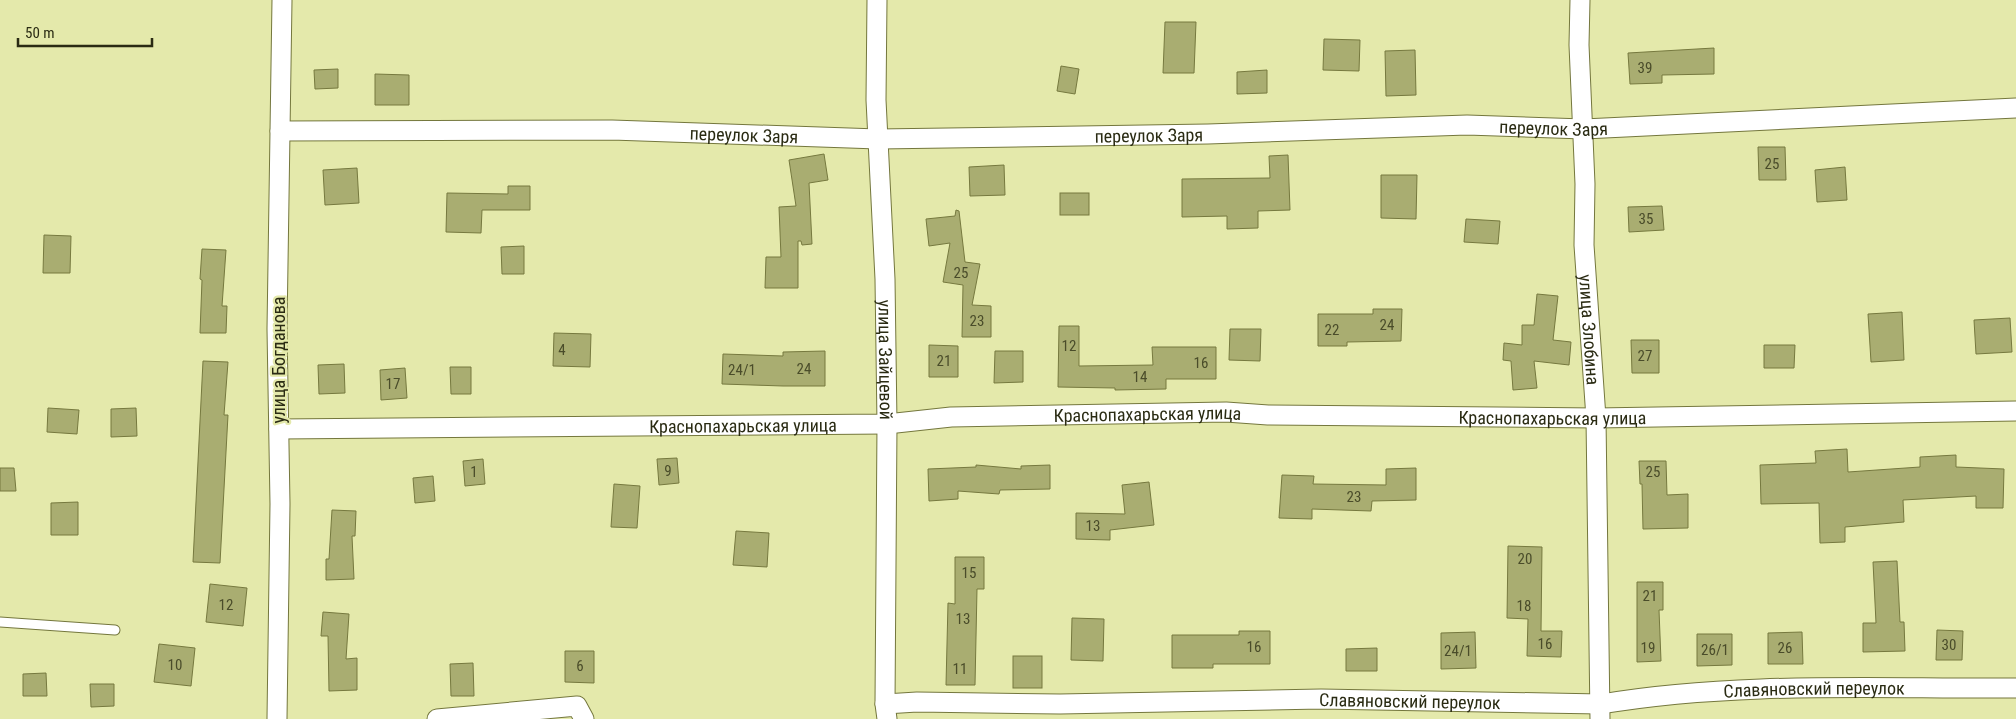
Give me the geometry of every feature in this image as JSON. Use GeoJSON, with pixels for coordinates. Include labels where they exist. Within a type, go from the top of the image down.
{"type":"FeatureCollection","features":[{"type":"Feature","properties":{"kind":"street","name":"улица Богданова"},"geometry":{"type":"LineString","coordinates":[[277,719],[280,590],[277,329],[282,0]]}},
{"type":"Feature","properties":{"kind":"street","name":"улица Зайцевой"},"geometry":{"type":"LineString","coordinates":[[877,0],[876,100],[885,279],[885,388],[887,424],[886,712]]}},
{"type":"Feature","properties":{"kind":"street","name":"улица Злобина"},"geometry":{"type":"LineString","coordinates":[[1580,0],[1579,45],[1584,129],[1584,245],[1596,418],[1600,712]]}},
{"type":"Feature","properties":{"kind":"street","name":"переулок Заря"},"geometry":{"type":"LineString","coordinates":[[280,130],[612,130],[878,139],[1208,134],[1467,125],[1584,129],[2016,108]]}},
{"type":"Feature","properties":{"kind":"street","name":"Краснопахарьская улица"},"geometry":{"type":"LineString","coordinates":[[279,429],[887,424],[951,417],[1226,412],[1268,415],[1596,418],[2016,411]]}},
{"type":"Feature","properties":{"kind":"street","name":"Славяновский переулок"},"geometry":{"type":"LineString","coordinates":[[886,712],[917,702],[1060,704],[1321,699],[1600,712],[1636,698],[1746,688],[2016,688]]}},
{"type":"Feature","properties":{"kind":"street"},"geometry":{"type":"LineString","coordinates":[[437,719],[577,706],[584,719]]}},
{"type":"Feature","properties":{"kind":"lane"},"geometry":{"type":"LineString","coordinates":[[0,622],[115,630]]}},
{"type":"Feature","properties":{"kind":"building"},"geometry":{"type":"Polygon","coordinates":[[[1165,22],[1196,22],[1194,73],[1163,73],[1165,22]]]}},
{"type":"Feature","properties":{"kind":"building"},"geometry":{"type":"Polygon","coordinates":[[[1324,39],[1360,40],[1359,71],[1323,70],[1324,39]]]}},
{"type":"Feature","properties":{"kind":"building"},"geometry":{"type":"Polygon","coordinates":[[[1714,48],[1714,74],[1662,75],[1662,83],[1630,84],[1628,53],[1714,48]]]}},
{"type":"Feature","properties":{"kind":"building"},"geometry":{"type":"Polygon","coordinates":[[[1415,50],[1416,95],[1386,96],[1385,51],[1415,50]]]}},
{"type":"Feature","properties":{"kind":"building"},"geometry":{"type":"Polygon","coordinates":[[[1061,66],[1079,69],[1075,94],[1057,91],[1061,66]]]}},
{"type":"Feature","properties":{"kind":"building"},"geometry":{"type":"Polygon","coordinates":[[[338,69],[338,88],[315,89],[314,70],[338,69]]]}},
{"type":"Feature","properties":{"kind":"building"},"geometry":{"type":"Polygon","coordinates":[[[1267,70],[1267,93],[1237,94],[1237,72],[1267,70]]]}},
{"type":"Feature","properties":{"kind":"building"},"geometry":{"type":"Polygon","coordinates":[[[375,74],[409,75],[409,105],[375,105],[375,74]]]}},
{"type":"Feature","properties":{"kind":"building"},"geometry":{"type":"Polygon","coordinates":[[[1758,147],[1785,147],[1786,180],[1759,180],[1758,147]]]}},
{"type":"Feature","properties":{"kind":"building"},"geometry":{"type":"Polygon","coordinates":[[[824,154],[828,180],[809,183],[812,244],[802,245],[801,241],[798,241],[798,288],[765,288],[766,257],[781,257],[779,207],[796,206],[789,160],[824,154]]]}},
{"type":"Feature","properties":{"kind":"building"},"geometry":{"type":"Polygon","coordinates":[[[1288,155],[1290,210],[1258,211],[1258,228],[1227,229],[1227,216],[1182,217],[1182,179],[1270,178],[1269,156],[1288,155]]]}},
{"type":"Feature","properties":{"kind":"building"},"geometry":{"type":"Polygon","coordinates":[[[1004,165],[1005,195],[970,196],[969,167],[1004,165]]]}},
{"type":"Feature","properties":{"kind":"building"},"geometry":{"type":"Polygon","coordinates":[[[1845,167],[1847,200],[1817,202],[1815,170],[1845,167]]]}},
{"type":"Feature","properties":{"kind":"building"},"geometry":{"type":"Polygon","coordinates":[[[357,168],[359,203],[325,205],[323,170],[357,168]]]}},
{"type":"Feature","properties":{"kind":"building"},"geometry":{"type":"Polygon","coordinates":[[[1381,175],[1417,175],[1416,219],[1381,218],[1381,175]]]}},
{"type":"Feature","properties":{"kind":"building"},"geometry":{"type":"Polygon","coordinates":[[[508,186],[530,186],[530,210],[482,210],[481,233],[446,232],[447,193],[508,194],[508,186]]]}},
{"type":"Feature","properties":{"kind":"building"},"geometry":{"type":"Polygon","coordinates":[[[1060,193],[1089,193],[1089,215],[1060,215],[1060,193]]]}},
{"type":"Feature","properties":{"kind":"building"},"geometry":{"type":"Polygon","coordinates":[[[1662,206],[1664,230],[1629,232],[1628,207],[1662,206]]]}},
{"type":"Feature","properties":{"kind":"building"},"geometry":{"type":"Polygon","coordinates":[[[956,210],[959,211],[965,262],[980,264],[972,305],[991,306],[991,337],[962,337],[963,285],[943,282],[950,243],[929,246],[926,219],[955,216],[956,210]]]}},
{"type":"Feature","properties":{"kind":"building"},"geometry":{"type":"Polygon","coordinates":[[[1466,219],[1500,221],[1498,244],[1464,242],[1466,219]]]}},
{"type":"Feature","properties":{"kind":"building"},"geometry":{"type":"Polygon","coordinates":[[[44,235],[71,236],[70,273],[43,273],[44,235]]]}},
{"type":"Feature","properties":{"kind":"building"},"geometry":{"type":"Polygon","coordinates":[[[524,246],[524,274],[502,274],[501,247],[524,246]]]}},
{"type":"Feature","properties":{"kind":"building"},"geometry":{"type":"Polygon","coordinates":[[[202,249],[226,250],[222,306],[227,306],[226,333],[200,333],[202,249]]]}},
{"type":"Feature","properties":{"kind":"building"},"geometry":{"type":"Polygon","coordinates":[[[1537,294],[1558,296],[1553,340],[1571,342],[1569,365],[1534,361],[1537,388],[1513,390],[1511,361],[1503,360],[1504,343],[1522,345],[1522,325],[1534,325],[1537,294]]]}},
{"type":"Feature","properties":{"kind":"building"},"geometry":{"type":"Polygon","coordinates":[[[1373,309],[1402,309],[1401,341],[1347,342],[1347,346],[1318,346],[1318,314],[1373,314],[1373,309]]]}},
{"type":"Feature","properties":{"kind":"building"},"geometry":{"type":"Polygon","coordinates":[[[1902,312],[1904,360],[1871,362],[1868,314],[1902,312]]]}},
{"type":"Feature","properties":{"kind":"building"},"geometry":{"type":"Polygon","coordinates":[[[2010,318],[2012,352],[1976,354],[1974,320],[2010,318]]]}},
{"type":"Feature","properties":{"kind":"building"},"geometry":{"type":"Polygon","coordinates":[[[1059,326],[1079,326],[1079,366],[1153,365],[1152,347],[1216,347],[1216,379],[1166,379],[1166,389],[1115,390],[1115,388],[1058,387],[1059,326]]]}},
{"type":"Feature","properties":{"kind":"building"},"geometry":{"type":"Polygon","coordinates":[[[1230,329],[1261,329],[1260,361],[1229,360],[1230,329]]]}},
{"type":"Feature","properties":{"kind":"building"},"geometry":{"type":"Polygon","coordinates":[[[554,333],[591,334],[590,367],[553,366],[554,333]]]}},
{"type":"Feature","properties":{"kind":"building"},"geometry":{"type":"Polygon","coordinates":[[[1631,340],[1659,340],[1659,373],[1632,373],[1631,340]]]}},
{"type":"Feature","properties":{"kind":"building"},"geometry":{"type":"Polygon","coordinates":[[[929,345],[958,346],[958,377],[929,377],[929,345]]]}},
{"type":"Feature","properties":{"kind":"building"},"geometry":{"type":"Polygon","coordinates":[[[1764,345],[1795,345],[1794,368],[1764,368],[1764,345]]]}},
{"type":"Feature","properties":{"kind":"building"},"geometry":{"type":"Polygon","coordinates":[[[825,351],[825,386],[722,384],[723,354],[783,356],[783,352],[825,351]]]}},
{"type":"Feature","properties":{"kind":"building"},"geometry":{"type":"Polygon","coordinates":[[[995,351],[1023,351],[1023,382],[994,383],[995,351]]]}},
{"type":"Feature","properties":{"kind":"building"},"geometry":{"type":"Polygon","coordinates":[[[203,361],[228,362],[224,415],[228,415],[220,563],[193,562],[203,361]]]}},
{"type":"Feature","properties":{"kind":"building"},"geometry":{"type":"Polygon","coordinates":[[[344,364],[345,393],[319,394],[318,365],[344,364]]]}},
{"type":"Feature","properties":{"kind":"building"},"geometry":{"type":"Polygon","coordinates":[[[450,367],[471,367],[471,394],[451,394],[450,367]]]}},
{"type":"Feature","properties":{"kind":"building"},"geometry":{"type":"Polygon","coordinates":[[[405,368],[407,398],[381,400],[380,370],[405,368]]]}},
{"type":"Feature","properties":{"kind":"building"},"geometry":{"type":"Polygon","coordinates":[[[48,408],[79,410],[77,434],[47,432],[48,408]]]}},
{"type":"Feature","properties":{"kind":"building"},"geometry":{"type":"Polygon","coordinates":[[[136,408],[137,436],[111,437],[111,409],[136,408]]]}},
{"type":"Feature","properties":{"kind":"building"},"geometry":{"type":"Polygon","coordinates":[[[1847,449],[1848,472],[1920,467],[1920,457],[1956,455],[1956,467],[2004,469],[2003,508],[1976,508],[1976,496],[1903,500],[1904,522],[1845,527],[1845,542],[1820,543],[1819,503],[1761,504],[1760,465],[1816,463],[1815,451],[1847,449]]]}},
{"type":"Feature","properties":{"kind":"building"},"geometry":{"type":"Polygon","coordinates":[[[677,458],[679,483],[659,485],[657,459],[677,458]]]}},
{"type":"Feature","properties":{"kind":"building"},"geometry":{"type":"Polygon","coordinates":[[[483,459],[485,484],[465,486],[463,461],[483,459]]]}},
{"type":"Feature","properties":{"kind":"building"},"geometry":{"type":"Polygon","coordinates":[[[1639,461],[1666,461],[1667,495],[1688,494],[1688,528],[1643,529],[1642,484],[1640,484],[1639,461]]]}},
{"type":"Feature","properties":{"kind":"building"},"geometry":{"type":"Polygon","coordinates":[[[976,465],[1021,469],[1021,466],[1050,465],[1050,489],[1000,490],[999,494],[958,491],[958,499],[929,501],[928,469],[976,467],[976,465]]]}},
{"type":"Feature","properties":{"kind":"building"},"geometry":{"type":"Polygon","coordinates":[[[0,468],[14,468],[16,491],[0,491],[0,468]]]}},
{"type":"Feature","properties":{"kind":"building"},"geometry":{"type":"Polygon","coordinates":[[[1416,468],[1416,500],[1372,501],[1371,511],[1312,509],[1312,519],[1279,518],[1282,475],[1314,476],[1313,484],[1386,485],[1386,469],[1416,468]]]}},
{"type":"Feature","properties":{"kind":"building"},"geometry":{"type":"Polygon","coordinates":[[[433,476],[435,501],[415,503],[413,478],[433,476]]]}},
{"type":"Feature","properties":{"kind":"building"},"geometry":{"type":"Polygon","coordinates":[[[1149,482],[1154,525],[1110,530],[1110,540],[1076,539],[1076,513],[1125,514],[1122,485],[1149,482]]]}},
{"type":"Feature","properties":{"kind":"building"},"geometry":{"type":"Polygon","coordinates":[[[614,484],[640,486],[637,528],[611,527],[614,484]]]}},
{"type":"Feature","properties":{"kind":"building"},"geometry":{"type":"Polygon","coordinates":[[[78,502],[78,535],[51,535],[51,503],[78,502]]]}},
{"type":"Feature","properties":{"kind":"building"},"geometry":{"type":"Polygon","coordinates":[[[332,510],[356,511],[355,536],[352,536],[354,579],[326,580],[326,559],[329,559],[332,510]]]}},
{"type":"Feature","properties":{"kind":"building"},"geometry":{"type":"Polygon","coordinates":[[[736,531],[769,533],[767,567],[733,565],[736,531]]]}},
{"type":"Feature","properties":{"kind":"building"},"geometry":{"type":"Polygon","coordinates":[[[1508,546],[1542,547],[1541,631],[1562,631],[1561,657],[1527,656],[1528,619],[1507,618],[1508,546]]]}},
{"type":"Feature","properties":{"kind":"building"},"geometry":{"type":"Polygon","coordinates":[[[955,557],[984,557],[984,589],[977,589],[975,685],[946,685],[948,603],[955,604],[955,557]]]}},
{"type":"Feature","properties":{"kind":"building"},"geometry":{"type":"Polygon","coordinates":[[[1897,561],[1900,622],[1904,622],[1905,651],[1863,652],[1863,623],[1876,623],[1873,562],[1897,561]]]}},
{"type":"Feature","properties":{"kind":"building"},"geometry":{"type":"Polygon","coordinates":[[[1637,582],[1663,582],[1663,610],[1659,610],[1661,661],[1637,662],[1637,582]]]}},
{"type":"Feature","properties":{"kind":"building"},"geometry":{"type":"Polygon","coordinates":[[[210,584],[247,588],[243,626],[206,622],[210,584]]]}},
{"type":"Feature","properties":{"kind":"building"},"geometry":{"type":"Polygon","coordinates":[[[323,612],[349,614],[346,659],[357,658],[357,690],[329,691],[328,636],[321,636],[323,612]]]}},
{"type":"Feature","properties":{"kind":"building"},"geometry":{"type":"Polygon","coordinates":[[[1072,618],[1104,619],[1103,661],[1071,660],[1072,618]]]}},
{"type":"Feature","properties":{"kind":"building"},"geometry":{"type":"Polygon","coordinates":[[[1937,630],[1963,631],[1962,660],[1936,660],[1937,630]]]}},
{"type":"Feature","properties":{"kind":"building"},"geometry":{"type":"Polygon","coordinates":[[[1239,631],[1270,631],[1270,664],[1213,664],[1213,668],[1172,668],[1172,635],[1239,635],[1239,631]]]}},
{"type":"Feature","properties":{"kind":"building"},"geometry":{"type":"Polygon","coordinates":[[[1475,632],[1476,668],[1441,669],[1441,633],[1475,632]]]}},
{"type":"Feature","properties":{"kind":"building"},"geometry":{"type":"Polygon","coordinates":[[[1802,632],[1803,664],[1768,664],[1768,633],[1802,632]]]}},
{"type":"Feature","properties":{"kind":"building"},"geometry":{"type":"Polygon","coordinates":[[[1697,634],[1732,634],[1732,665],[1697,666],[1697,634]]]}},
{"type":"Feature","properties":{"kind":"building"},"geometry":{"type":"Polygon","coordinates":[[[159,644],[195,648],[191,686],[154,682],[159,644]]]}},
{"type":"Feature","properties":{"kind":"building"},"geometry":{"type":"Polygon","coordinates":[[[1377,648],[1377,671],[1346,671],[1346,649],[1377,648]]]}},
{"type":"Feature","properties":{"kind":"building"},"geometry":{"type":"Polygon","coordinates":[[[565,651],[594,651],[594,683],[565,682],[565,651]]]}},
{"type":"Feature","properties":{"kind":"building"},"geometry":{"type":"Polygon","coordinates":[[[1013,656],[1042,656],[1042,688],[1013,688],[1013,656]]]}},
{"type":"Feature","properties":{"kind":"building"},"geometry":{"type":"Polygon","coordinates":[[[473,663],[474,696],[451,696],[450,664],[473,663]]]}},
{"type":"Feature","properties":{"kind":"building"},"geometry":{"type":"Polygon","coordinates":[[[46,673],[47,696],[23,696],[23,674],[46,673]]]}},
{"type":"Feature","properties":{"kind":"building"},"geometry":{"type":"Polygon","coordinates":[[[90,684],[114,684],[114,706],[91,707],[90,684]]]}}]}
